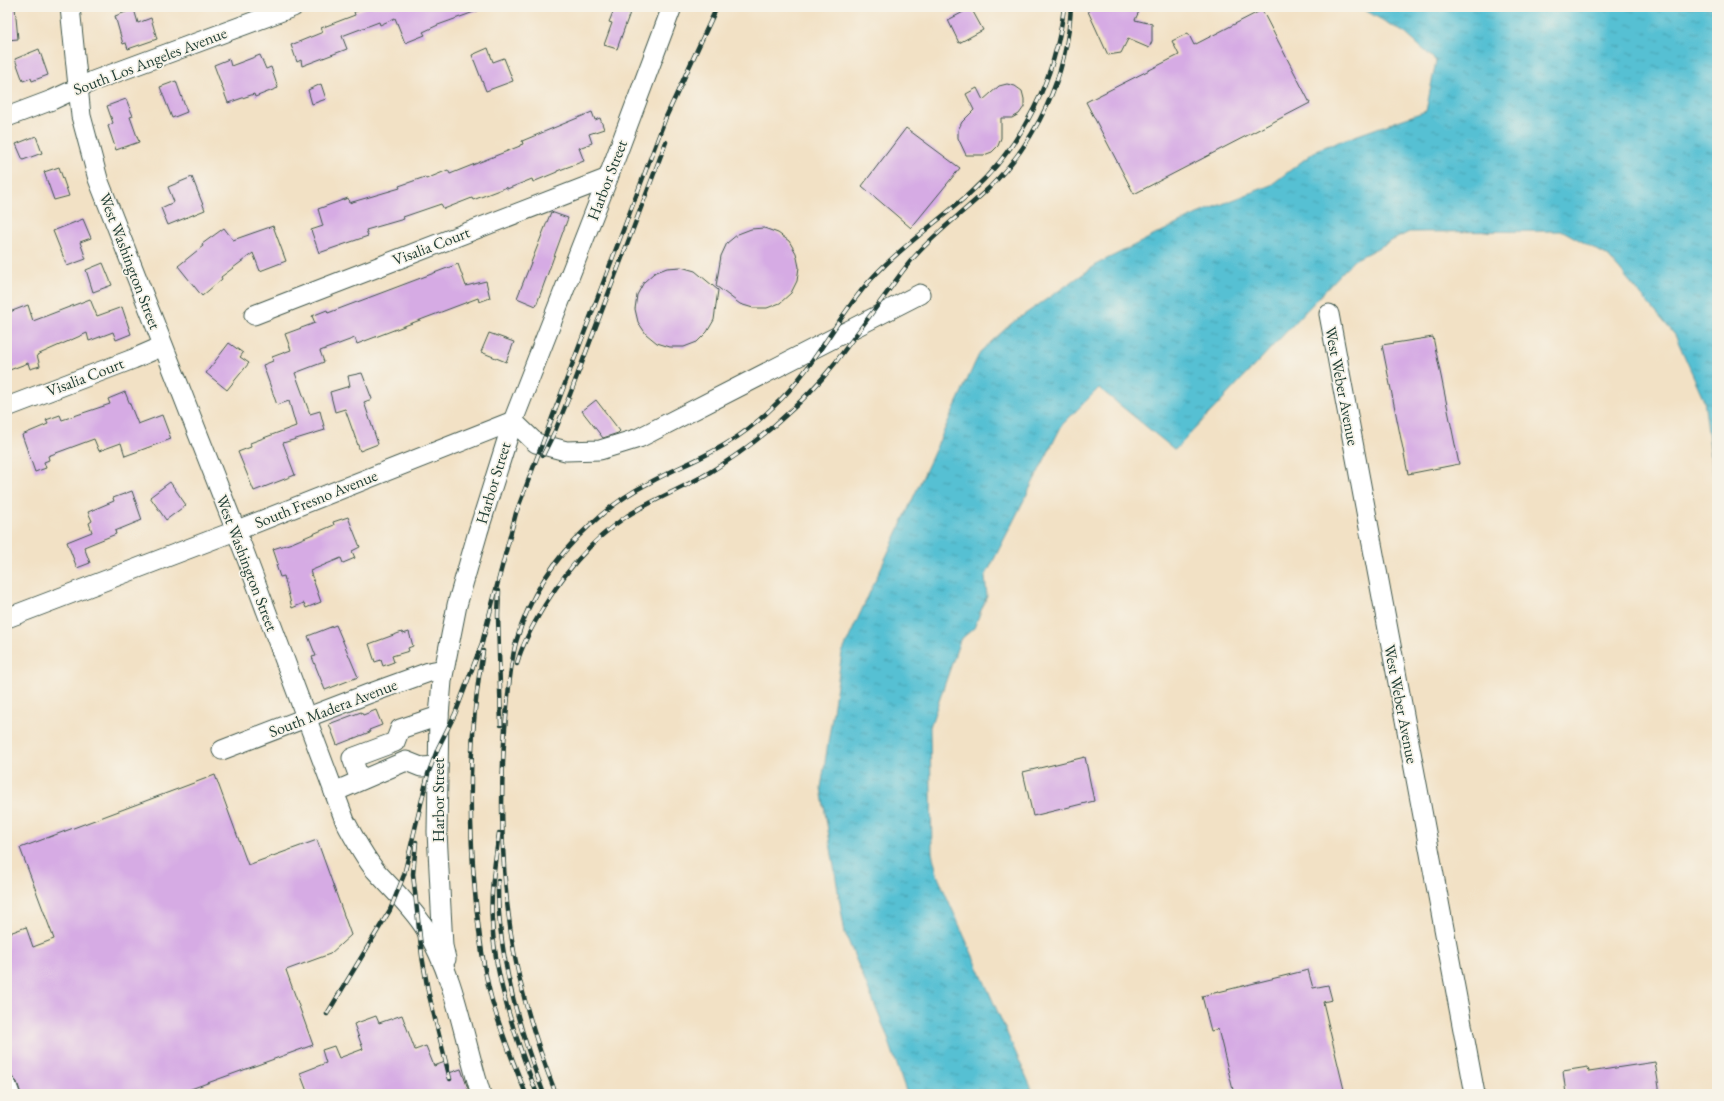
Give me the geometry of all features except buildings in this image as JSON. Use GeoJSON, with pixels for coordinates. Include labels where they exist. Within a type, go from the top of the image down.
{"type":"FeatureCollection","features":[{"type":"Feature","properties":{"kind":"street","name":"West Washington Street"},"geometry":{"type":"LineString","coordinates":[[70,7],[81,116],[98,179],[142,288],[345,820],[359,848],[375,870],[406,902],[425,928],[439,955],[451,984],[481,1094]]}},
{"type":"Feature","properties":{"kind":"street","name":"South Los Angeles Avenue"},"geometry":{"type":"LineString","coordinates":[[7,117],[79,88],[293,7]]}},
{"type":"Feature","properties":{"kind":"street","name":"Harbor Street"},"geometry":{"type":"LineString","coordinates":[[451,984],[443,946],[438,863],[439,716],[444,668],[459,598],[513,421],[608,178],[672,7]]}},
{"type":"Feature","properties":{"kind":"street","name":"Visalia Court"},"geometry":{"type":"LineString","coordinates":[[254,315],[608,178]]}},
{"type":"Feature","properties":{"kind":"street"},"geometry":{"type":"LineString","coordinates":[[513,421],[536,443],[566,451],[600,450],[638,438],[920,294]]}},
{"type":"Feature","properties":{"kind":"street","name":"West Weber Avenue"},"geometry":{"type":"LineString","coordinates":[[1329,314],[1475,1094]]}},
{"type":"Feature","properties":{"kind":"street","name":"Visalia Court"},"geometry":{"type":"LineString","coordinates":[[7,407],[163,346]]}},
{"type":"Feature","properties":{"kind":"street","name":"South Fresno Avenue"},"geometry":{"type":"LineString","coordinates":[[7,618],[235,531],[513,421]]}},
{"type":"Feature","properties":{"kind":"street","name":"South Madera Avenue"},"geometry":{"type":"LineString","coordinates":[[222,750],[422,674],[444,668]]}},
{"type":"Feature","properties":{"kind":"street"},"geometry":{"type":"LineString","coordinates":[[360,780],[352,758],[395,742],[400,729],[439,716]]}},
{"type":"Feature","properties":{"kind":"street"},"geometry":{"type":"LineString","coordinates":[[334,792],[406,761],[421,767],[438,766]]}},
{"type":"Feature","properties":{"kind":"street"},"geometry":{"type":"LineString","coordinates":[[7,1086],[10,1094]]}},
{"type":"Feature","properties":{"kind":"water"},"geometry":{"type":"Polygon","coordinates":[[[1359,7],[1717,7],[1717,503],[1704,400],[1675,335],[1608,256],[1563,231],[1409,232],[1354,260],[1175,450],[1099,388],[1062,425],[985,577],[987,596],[974,628],[960,640],[930,727],[932,853],[938,877],[1034,1094],[907,1094],[885,1030],[845,933],[821,788],[842,653],[980,352],[1012,323],[1099,263],[1197,214],[1271,185],[1318,149],[1426,111],[1436,61],[1405,33],[1359,7]]]}},
{"type":"Feature","properties":{"kind":"railway"},"geometry":{"type":"LineString","coordinates":[[327,1014],[390,910],[404,875],[428,774],[438,748],[455,714],[482,643],[516,513],[666,117],[717,7]]}},
{"type":"Feature","properties":{"kind":"railway"},"geometry":{"type":"LineString","coordinates":[[556,1094],[535,1035],[523,995],[511,934],[503,857],[502,779],[509,685],[516,642],[528,609],[555,564],[577,537],[603,513],[641,487],[732,440],[751,427],[768,412],[789,391],[803,373],[868,282],[894,256],[970,193],[989,174],[1006,154],[1034,109],[1045,84],[1053,59],[1060,33],[1064,7]]}},
{"type":"Feature","properties":{"kind":"railway"},"geometry":{"type":"LineString","coordinates":[[517,664],[524,643],[544,606],[564,577],[586,550],[627,516],[700,478],[744,449],[777,423],[808,394],[835,363],[905,269],[925,245],[989,188],[1006,169],[1022,149],[1047,105],[1063,58],[1071,7]]}},
{"type":"Feature","properties":{"kind":"railway"},"geometry":{"type":"LineString","coordinates":[[543,455],[569,397],[666,142]]}},
{"type":"Feature","properties":{"kind":"railway"},"geometry":{"type":"LineString","coordinates":[[499,591],[498,615],[501,725]]}},
{"type":"Feature","properties":{"kind":"railway"},"geometry":{"type":"LineString","coordinates":[[483,651],[478,681],[472,741],[471,771],[471,832],[476,905],[483,958],[491,997],[503,1034],[526,1094]]}},
{"type":"Feature","properties":{"kind":"railway"},"geometry":{"type":"LineString","coordinates":[[499,833],[493,877],[492,899],[492,921],[497,966],[514,1031],[537,1094]]}},
{"type":"Feature","properties":{"kind":"railway"},"geometry":{"type":"LineString","coordinates":[[416,842],[413,874],[422,956],[428,991],[450,1079]]}},
{"type":"Feature","properties":{"kind":"railway"},"geometry":{"type":"LineString","coordinates":[[498,881],[501,936],[505,963],[526,1043],[544,1094]]}}]}
